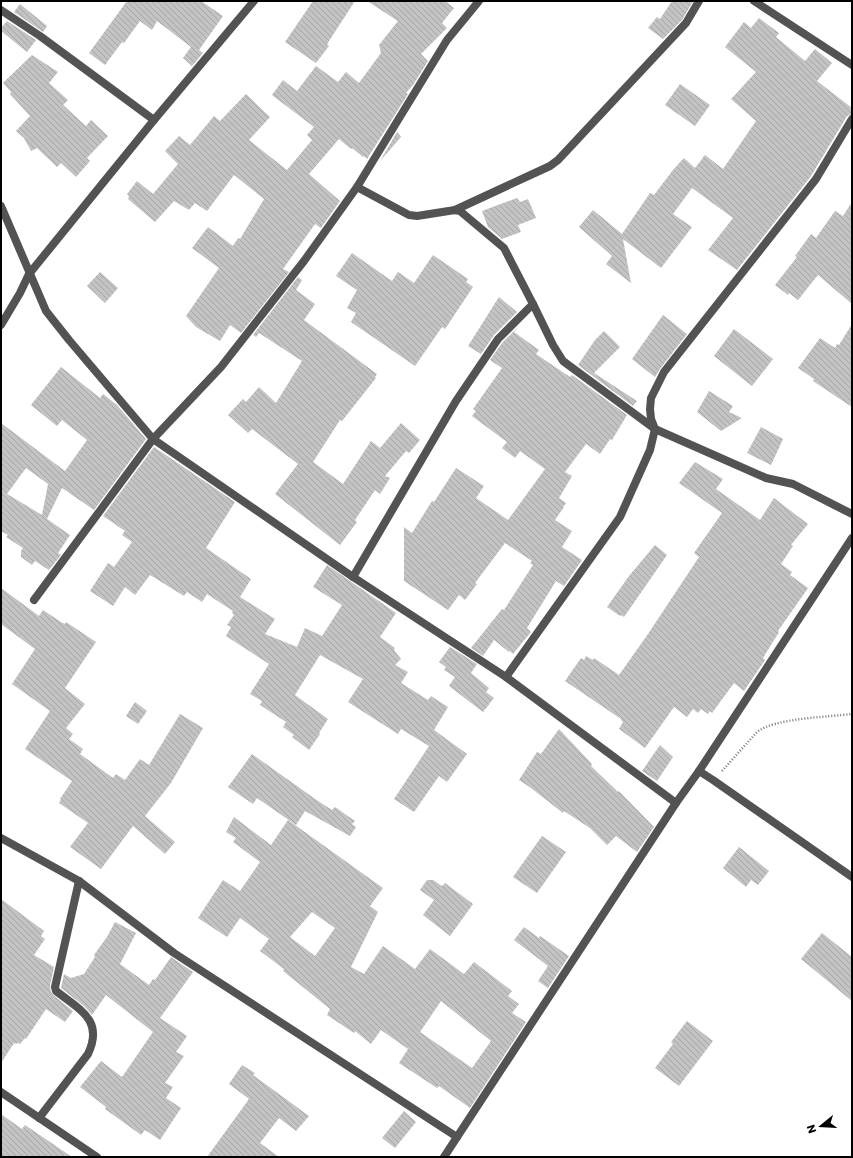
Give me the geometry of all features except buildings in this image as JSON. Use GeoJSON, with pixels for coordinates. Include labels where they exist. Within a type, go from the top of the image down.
{"type":"FeatureCollection","features":[{"type":"Feature","properties":{"kind":"street"},"geometry":{"type":"LineString","coordinates":[[1,325],[30,274],[154,120],[254,1]]}},
{"type":"Feature","properties":{"kind":"street"},"geometry":{"type":"LineString","coordinates":[[34,600],[153,440],[221,367],[304,261],[357,187],[447,40],[479,1]]}},
{"type":"Feature","properties":{"kind":"street"},"geometry":{"type":"LineString","coordinates":[[357,187],[409,214],[417,216],[455,210],[550,166],[558,160],[686,23],[699,1]]}},
{"type":"Feature","properties":{"kind":"street"},"geometry":{"type":"LineString","coordinates":[[754,1],[852,65]]}},
{"type":"Feature","properties":{"kind":"street"},"geometry":{"type":"LineString","coordinates":[[1,10],[40,36],[154,120]]}},
{"type":"Feature","properties":{"kind":"street"},"geometry":{"type":"LineString","coordinates":[[506,677],[620,517],[650,450],[655,428],[651,419],[651,398],[664,372],[816,179],[852,119]]}},
{"type":"Feature","properties":{"kind":"street"},"geometry":{"type":"LineString","coordinates":[[1,206],[46,311],[153,440],[353,577],[506,677],[676,804]]}},
{"type":"Feature","properties":{"kind":"street"},"geometry":{"type":"LineString","coordinates":[[455,210],[464,213],[504,248],[534,304],[553,345],[563,361],[655,428],[766,478],[794,484],[852,514]]}},
{"type":"Feature","properties":{"kind":"street"},"geometry":{"type":"LineString","coordinates":[[353,577],[456,401],[498,339],[534,304]]}},
{"type":"Feature","properties":{"kind":"street"},"geometry":{"type":"LineString","coordinates":[[444,1157],[852,538]]}},
{"type":"Feature","properties":{"kind":"street"},"geometry":{"type":"LineString","coordinates":[[699,771],[852,877]]}},
{"type":"Feature","properties":{"kind":"street"},"geometry":{"type":"LineString","coordinates":[[1,838],[79,881],[174,953],[457,1137]]}},
{"type":"Feature","properties":{"kind":"street"},"geometry":{"type":"LineString","coordinates":[[39,1118],[88,1054],[93,1044],[94,1034],[89,1017],[56,991],[55,987],[79,881]]}},
{"type":"Feature","properties":{"kind":"street"},"geometry":{"type":"LineString","coordinates":[[1,1092],[97,1157]]}},
{"type":"Feature","properties":{"kind":"path"},"geometry":{"type":"LineString","coordinates":[[713,780],[762,728],[783,722],[852,714]]}}]}
